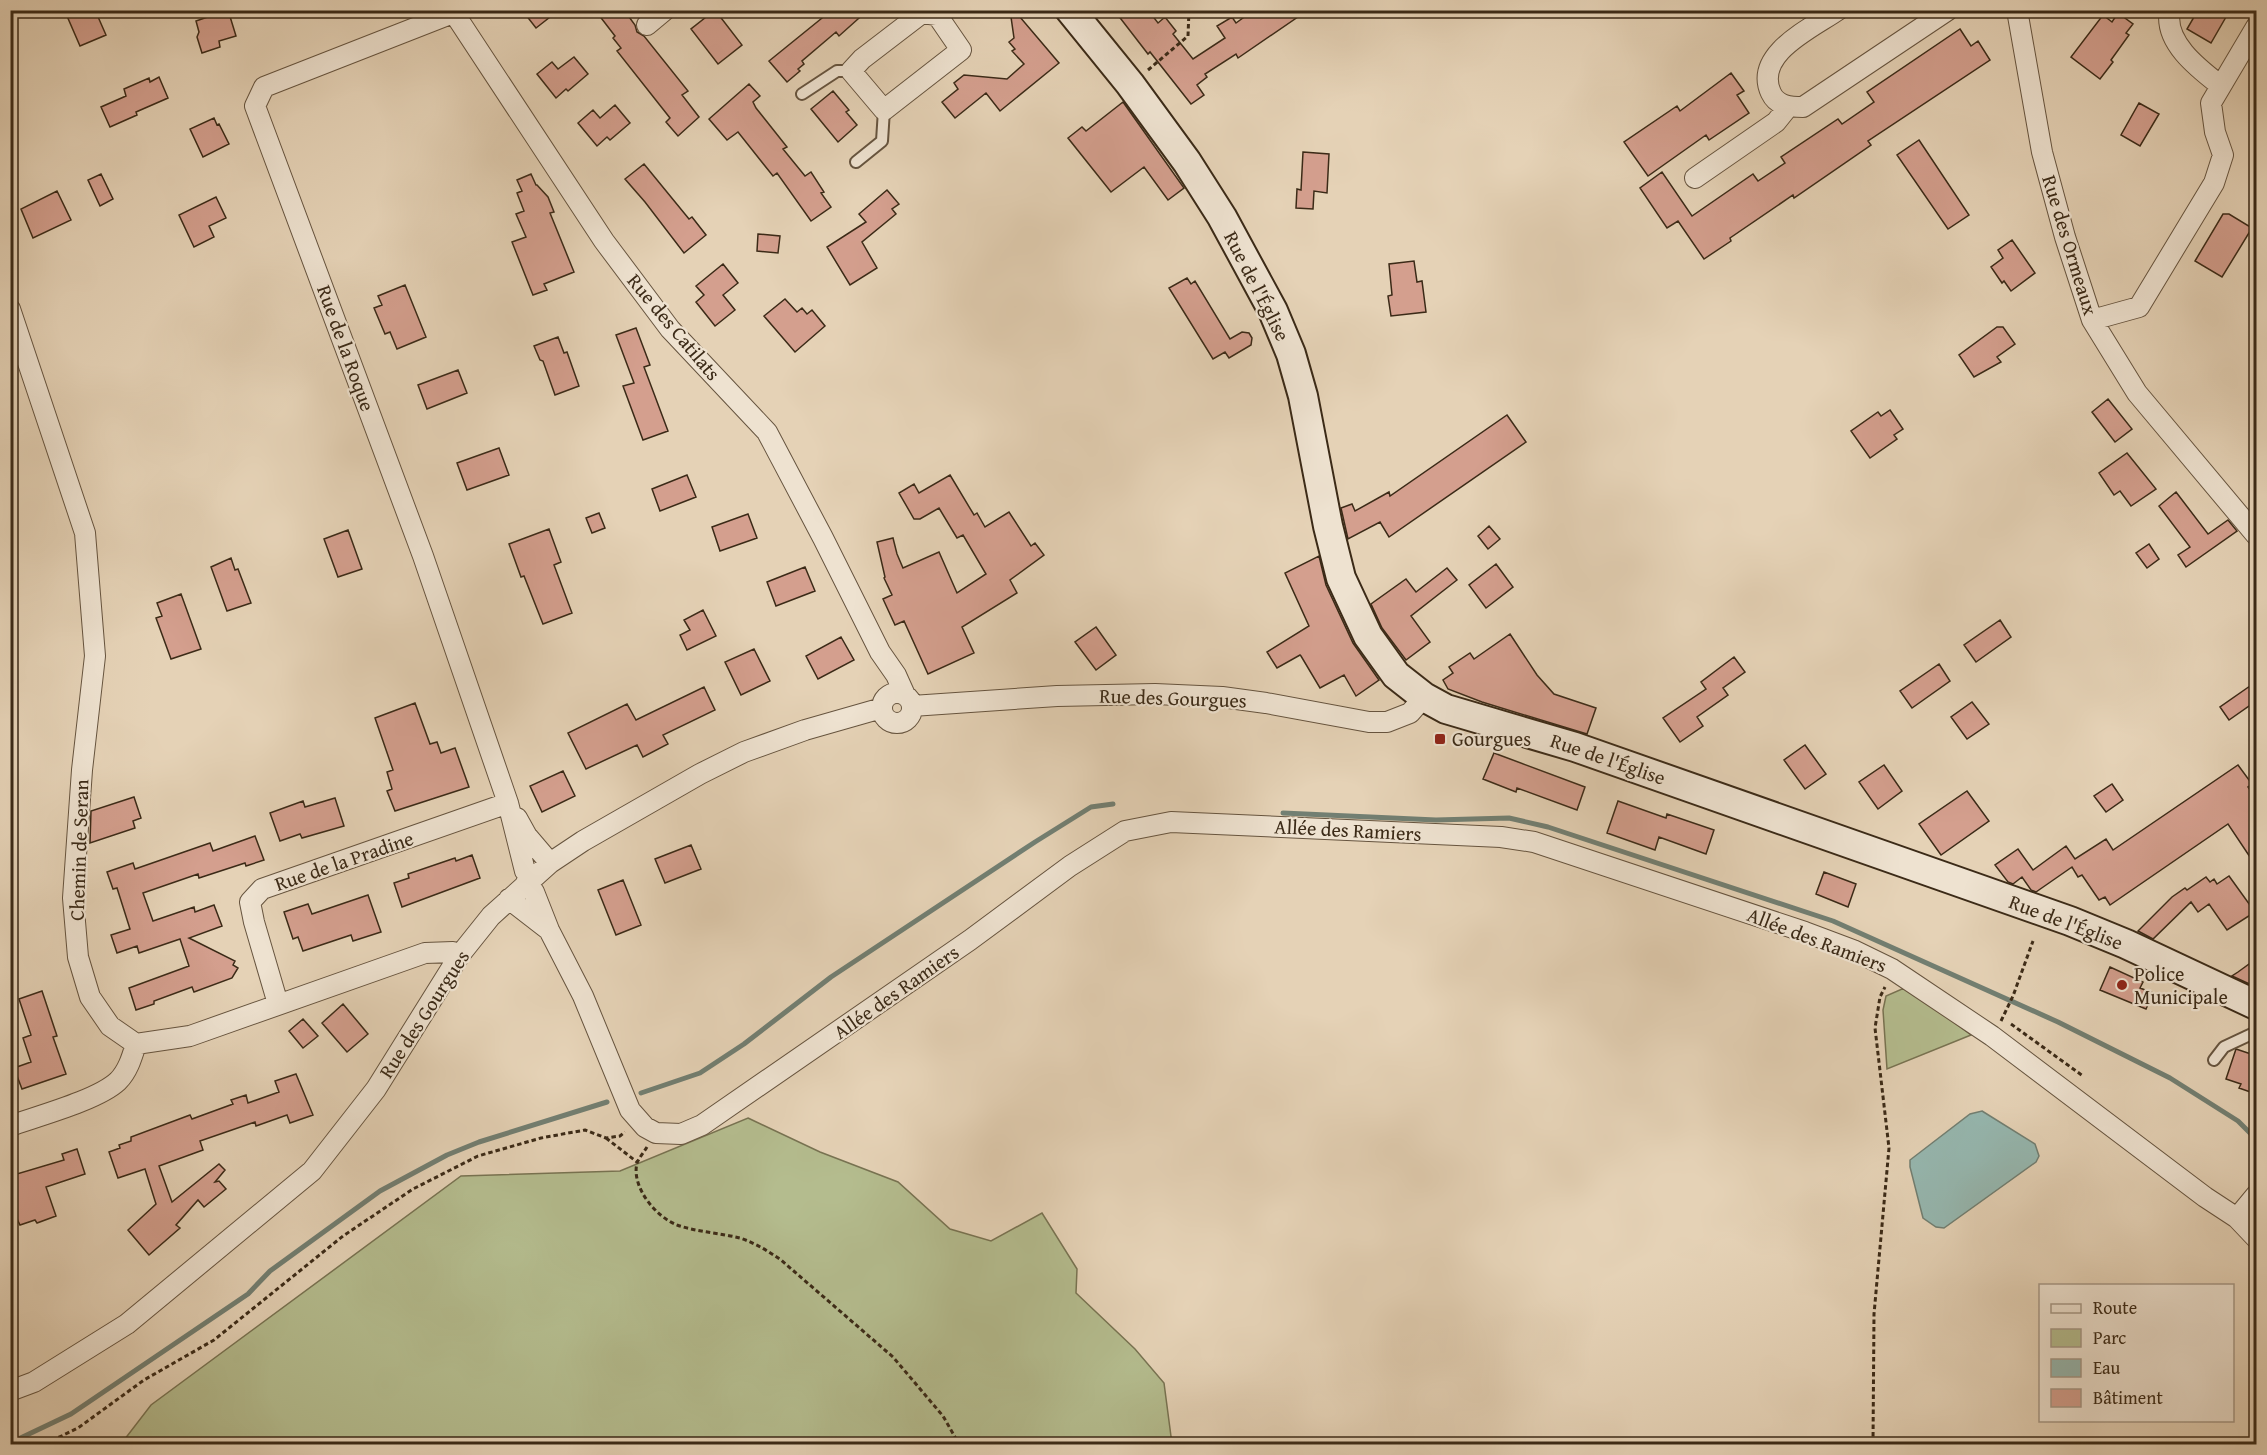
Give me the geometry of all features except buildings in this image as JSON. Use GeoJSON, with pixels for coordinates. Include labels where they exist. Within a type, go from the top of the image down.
{"type":"FeatureCollection","features":[{"type":"Feature","properties":{"kind":"main road","name":"Rue de l'Église"},"geometry":{"type":"LineString","coordinates":[[1070,10],[1130,84],[1187,162],[1222,218],[1273,311],[1291,354],[1303,396],[1328,526],[1341,578],[1355,610],[1396,675],[1424,697],[1446,709],[1575,747],[2070,921],[2126,944],[2256,1005]]}},
{"type":"Feature","properties":{"kind":"street"},"geometry":{"type":"LineString","coordinates":[[647,25],[665,10]]}},
{"type":"Feature","properties":{"kind":"street"},"geometry":{"type":"LineString","coordinates":[[1838,10],[1782,48],[1769,66],[1767,85],[1774,99],[1788,107],[1803,107],[1948,10]]}},
{"type":"Feature","properties":{"kind":"street","name":"Rue des Ormeaux"},"geometry":{"type":"LineString","coordinates":[[2017,10],[2042,152],[2065,237],[2097,328],[2137,393],[2256,535]]}},
{"type":"Feature","properties":{"kind":"street"},"geometry":{"type":"LineString","coordinates":[[2169,10],[2168,28],[2181,49],[2221,86]]}},
{"type":"Feature","properties":{"kind":"street","name":"Rue des Catilats"},"geometry":{"type":"LineString","coordinates":[[452,11],[611,250],[670,329],[767,432],[880,652],[896,675],[897,701]]}},
{"type":"Feature","properties":{"kind":"street","name":"Rue de la Roque"},"geometry":{"type":"LineString","coordinates":[[452,11],[264,87],[255,106],[423,556],[508,803],[529,881]]}},
{"type":"Feature","properties":{"kind":"street"},"geometry":{"type":"LineString","coordinates":[[922,13],[940,13],[961,50],[884,110],[851,71],[862,58],[922,13]]}},
{"type":"Feature","properties":{"kind":"street"},"geometry":{"type":"LineString","coordinates":[[2097,328],[2139,307],[2214,183],[2223,155],[2215,132],[2211,103],[2256,27]]}},
{"type":"Feature","properties":{"kind":"street"},"geometry":{"type":"LineString","coordinates":[[1695,178],[1776,122],[1788,107]]}},
{"type":"Feature","properties":{"kind":"street","name":"Chemin de Seran"},"geometry":{"type":"LineString","coordinates":[[10,309],[85,533],[95,656],[82,770],[74,898],[78,957],[90,997],[110,1026],[136,1044]]}},
{"type":"Feature","properties":{"kind":"street","name":"Rue des Gourgues"},"geometry":{"type":"LineString","coordinates":[[10,1390],[33,1382],[127,1324],[312,1171],[376,1089],[459,956],[491,916],[529,881],[550,863],[593,835],[700,774],[744,752],[897,701],[1155,694],[1221,697],[1369,722],[1387,722],[1410,713],[1424,697]]}},
{"type":"Feature","properties":{"kind":"street","name":"Rue de la Roque"},"geometry":{"type":"LineString","coordinates":[[508,803],[527,836],[550,863]]}},
{"type":"Feature","properties":{"kind":"street","name":"Rue de la Pradine"},"geometry":{"type":"LineString","coordinates":[[278,1004],[250,902],[262,889],[508,803]]}},
{"type":"Feature","properties":{"kind":"street","name":"Allée des Ramiers"},"geometry":{"type":"LineString","coordinates":[[656,1133],[681,1134],[702,1125],[970,940],[1070,866],[1125,831],[1171,822],[1501,837],[1534,842],[1805,932],[1852,950],[1892,969],[1992,1036],[2205,1197],[2237,1218],[2256,1238]]}},
{"type":"Feature","properties":{"kind":"street"},"geometry":{"type":"LineString","coordinates":[[529,881],[549,930],[583,996],[630,1110],[656,1133]]}},
{"type":"Feature","properties":{"kind":"street"},"geometry":{"type":"LineString","coordinates":[[509,899],[549,930]]}},
{"type":"Feature","properties":{"kind":"street"},"geometry":{"type":"LineString","coordinates":[[10,1126],[102,1093],[119,1081],[129,1066],[136,1044],[190,1036],[425,953],[453,952],[459,956]]}},
{"type":"Feature","properties":{"kind":"street"},"geometry":{"type":"LineString","coordinates":[[2237,1218],[2256,1195]]}},
{"type":"Feature","properties":{"kind":"lane"},"geometry":{"type":"LineString","coordinates":[[801,94],[837,71],[851,71]]}},
{"type":"Feature","properties":{"kind":"lane"},"geometry":{"type":"LineString","coordinates":[[856,162],[882,141],[884,110]]}},
{"type":"Feature","properties":{"kind":"lane"},"geometry":{"type":"LineString","coordinates":[[2214,1060],[2224,1047],[2256,1032]]}},
{"type":"Feature","properties":{"kind":"path"},"geometry":{"type":"LineString","coordinates":[[1130,84],[1188,36],[1189,10]]}},
{"type":"Feature","properties":{"kind":"path"},"geometry":{"type":"LineString","coordinates":[[2007,1008],[2033,941]]}},
{"type":"Feature","properties":{"kind":"path"},"geometry":{"type":"LineString","coordinates":[[1873,1444],[1874,1314],[1889,1148],[1875,1028],[1880,997],[1892,969]]}},
{"type":"Feature","properties":{"kind":"path"},"geometry":{"type":"LineString","coordinates":[[2003,1018],[2083,1076]]}},
{"type":"Feature","properties":{"kind":"path"},"geometry":{"type":"LineString","coordinates":[[606,1138],[620,1136],[639,1120]]}},
{"type":"Feature","properties":{"kind":"path"},"geometry":{"type":"LineString","coordinates":[[45,1444],[78,1428],[144,1380],[214,1340],[343,1236],[413,1189],[478,1156],[541,1138],[585,1130],[606,1138],[637,1162]]}},
{"type":"Feature","properties":{"kind":"path"},"geometry":{"type":"LineString","coordinates":[[656,1133],[637,1162],[636,1176],[642,1192],[656,1212],[676,1225],[742,1239],[765,1249],[781,1260],[893,1357],[943,1416],[959,1444]]}},
{"type":"Feature","properties":{"kind":"green space"},"geometry":{"type":"Polygon","coordinates":[[[1902,989],[1911,990],[1971,1035],[1887,1069],[1883,1010],[1886,996],[1902,989]]]}},
{"type":"Feature","properties":{"kind":"green space"},"geometry":{"type":"Polygon","coordinates":[[[748,1118],[820,1152],[898,1182],[950,1229],[991,1241],[1042,1213],[1077,1269],[1076,1293],[1135,1349],[1164,1383],[1172,1444],[121,1444],[151,1405],[461,1176],[620,1171],[748,1118]]]}},
{"type":"Feature","properties":{"kind":"water"},"geometry":{"type":"Polygon","coordinates":[[[1982,1111],[2035,1144],[2039,1156],[2036,1162],[1944,1228],[1936,1227],[1923,1218],[1910,1160],[1970,1114],[1982,1111]]]}},
{"type":"Feature","properties":{"kind":"waterway"},"geometry":{"type":"LineString","coordinates":[[641,1093],[700,1073],[744,1044],[831,977],[1035,842],[1091,807],[1113,804]]}},
{"type":"Feature","properties":{"kind":"waterway"},"geometry":{"type":"LineString","coordinates":[[1283,813],[1436,820],[1509,818],[1548,827],[1833,921],[2058,1022],[2170,1078],[2238,1121],[2256,1139]]}},
{"type":"Feature","properties":{"kind":"waterway"},"geometry":{"type":"LineString","coordinates":[[10,1443],[71,1414],[248,1294],[270,1271],[380,1191],[447,1155],[479,1142],[607,1102]]}},
{"type":"Feature","properties":{"kind":"place","name":"Gourgues"},"geometry":{"type":"Point","coordinates":[1440,739]}},
{"type":"Feature","properties":{"kind":"place","name":"Police Municipale"},"geometry":{"type":"Point","coordinates":[2122,985]}}]}
